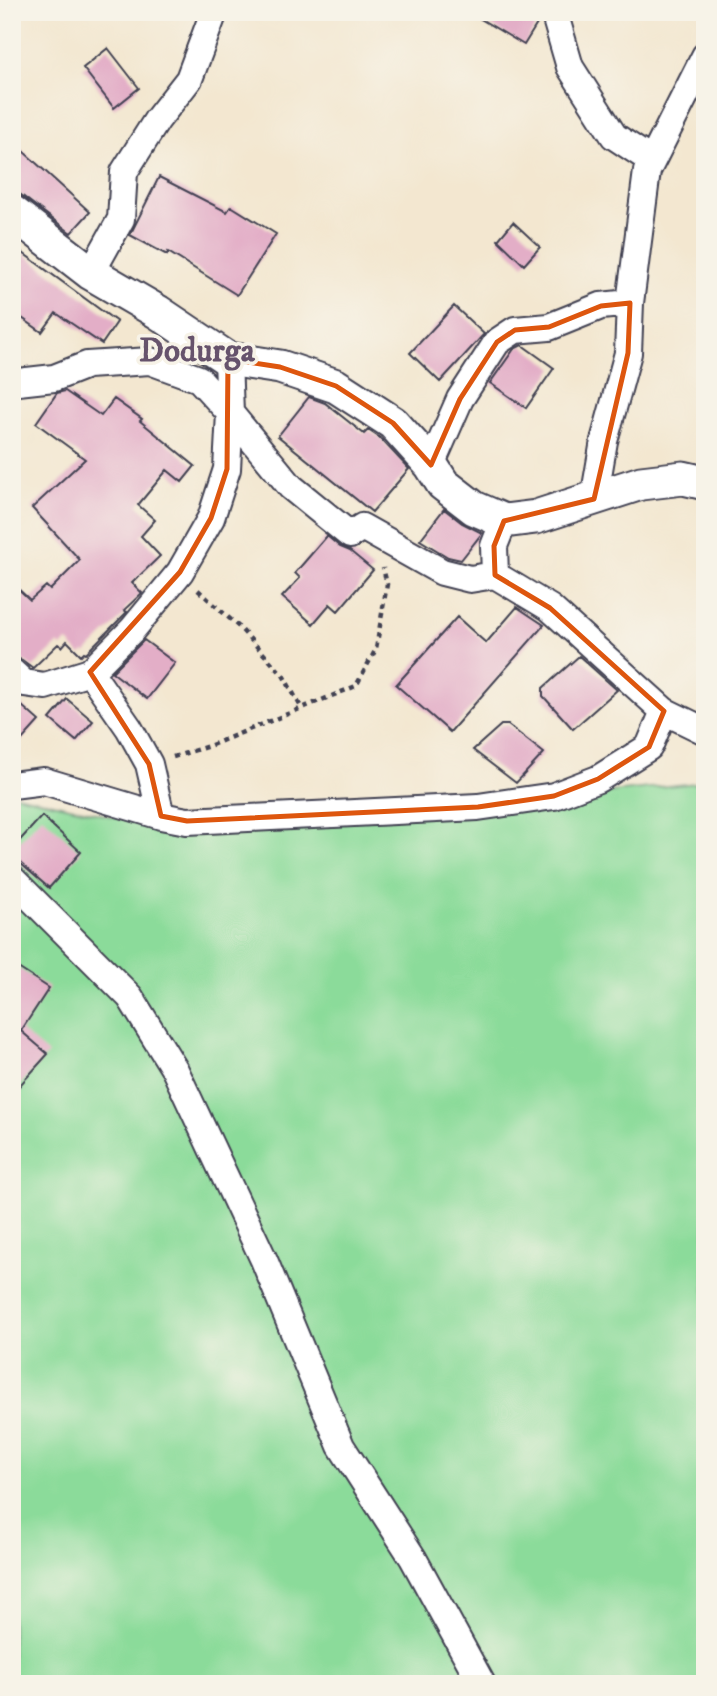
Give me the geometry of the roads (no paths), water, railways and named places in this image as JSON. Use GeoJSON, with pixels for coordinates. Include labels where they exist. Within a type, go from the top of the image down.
{"type":"FeatureCollection","features":[{"type":"Feature","properties":{"kind":"street"},"geometry":{"type":"LineString","coordinates":[[91,273],[121,219],[124,172],[157,120],[188,79],[214,12]]}},
{"type":"Feature","properties":{"kind":"street"},"geometry":{"type":"LineString","coordinates":[[554,12],[570,67],[614,136],[652,161]]}},
{"type":"Feature","properties":{"kind":"street"},"geometry":{"type":"LineString","coordinates":[[594,499],[604,441],[628,353],[630,303],[647,172],[705,56]]}},
{"type":"Feature","properties":{"kind":"street"},"geometry":{"type":"LineString","coordinates":[[12,212],[91,273],[158,312],[228,359],[280,367],[336,386],[393,423],[431,465],[443,484],[474,508],[504,521],[536,517],[641,484],[683,478],[705,483]]}},
{"type":"Feature","properties":{"kind":"street"},"geometry":{"type":"LineString","coordinates":[[431,465],[460,398],[497,342],[515,330],[549,327],[601,306],[630,303]]}},
{"type":"Feature","properties":{"kind":"street"},"geometry":{"type":"LineString","coordinates":[[12,672],[24,683],[45,686],[90,672],[132,630],[180,572],[211,518],[227,469],[230,413],[228,359]]}},
{"type":"Feature","properties":{"kind":"street"},"geometry":{"type":"LineString","coordinates":[[12,380],[18,382],[54,378],[87,365],[150,361],[199,379],[291,486],[350,535],[362,527],[442,572],[470,579],[495,575],[550,608],[664,712],[705,731]]}},
{"type":"Feature","properties":{"kind":"street"},"geometry":{"type":"LineString","coordinates":[[495,575],[494,546],[504,521]]}},
{"type":"Feature","properties":{"kind":"street"},"geometry":{"type":"LineString","coordinates":[[90,672],[130,728],[149,764],[161,816]]}},
{"type":"Feature","properties":{"kind":"street"},"geometry":{"type":"LineString","coordinates":[[12,785],[44,781],[161,816],[187,821],[478,807],[554,796],[598,779],[649,747],[664,712]]}},
{"type":"Feature","properties":{"kind":"street"},"geometry":{"type":"LineString","coordinates":[[12,879],[130,997],[175,1070],[264,1260],[341,1446],[413,1558],[482,1684]]}},
{"type":"Feature","properties":{"kind":"district","name":"Dodurga"},"geometry":{"type":"Point","coordinates":[197,351]}}]}
